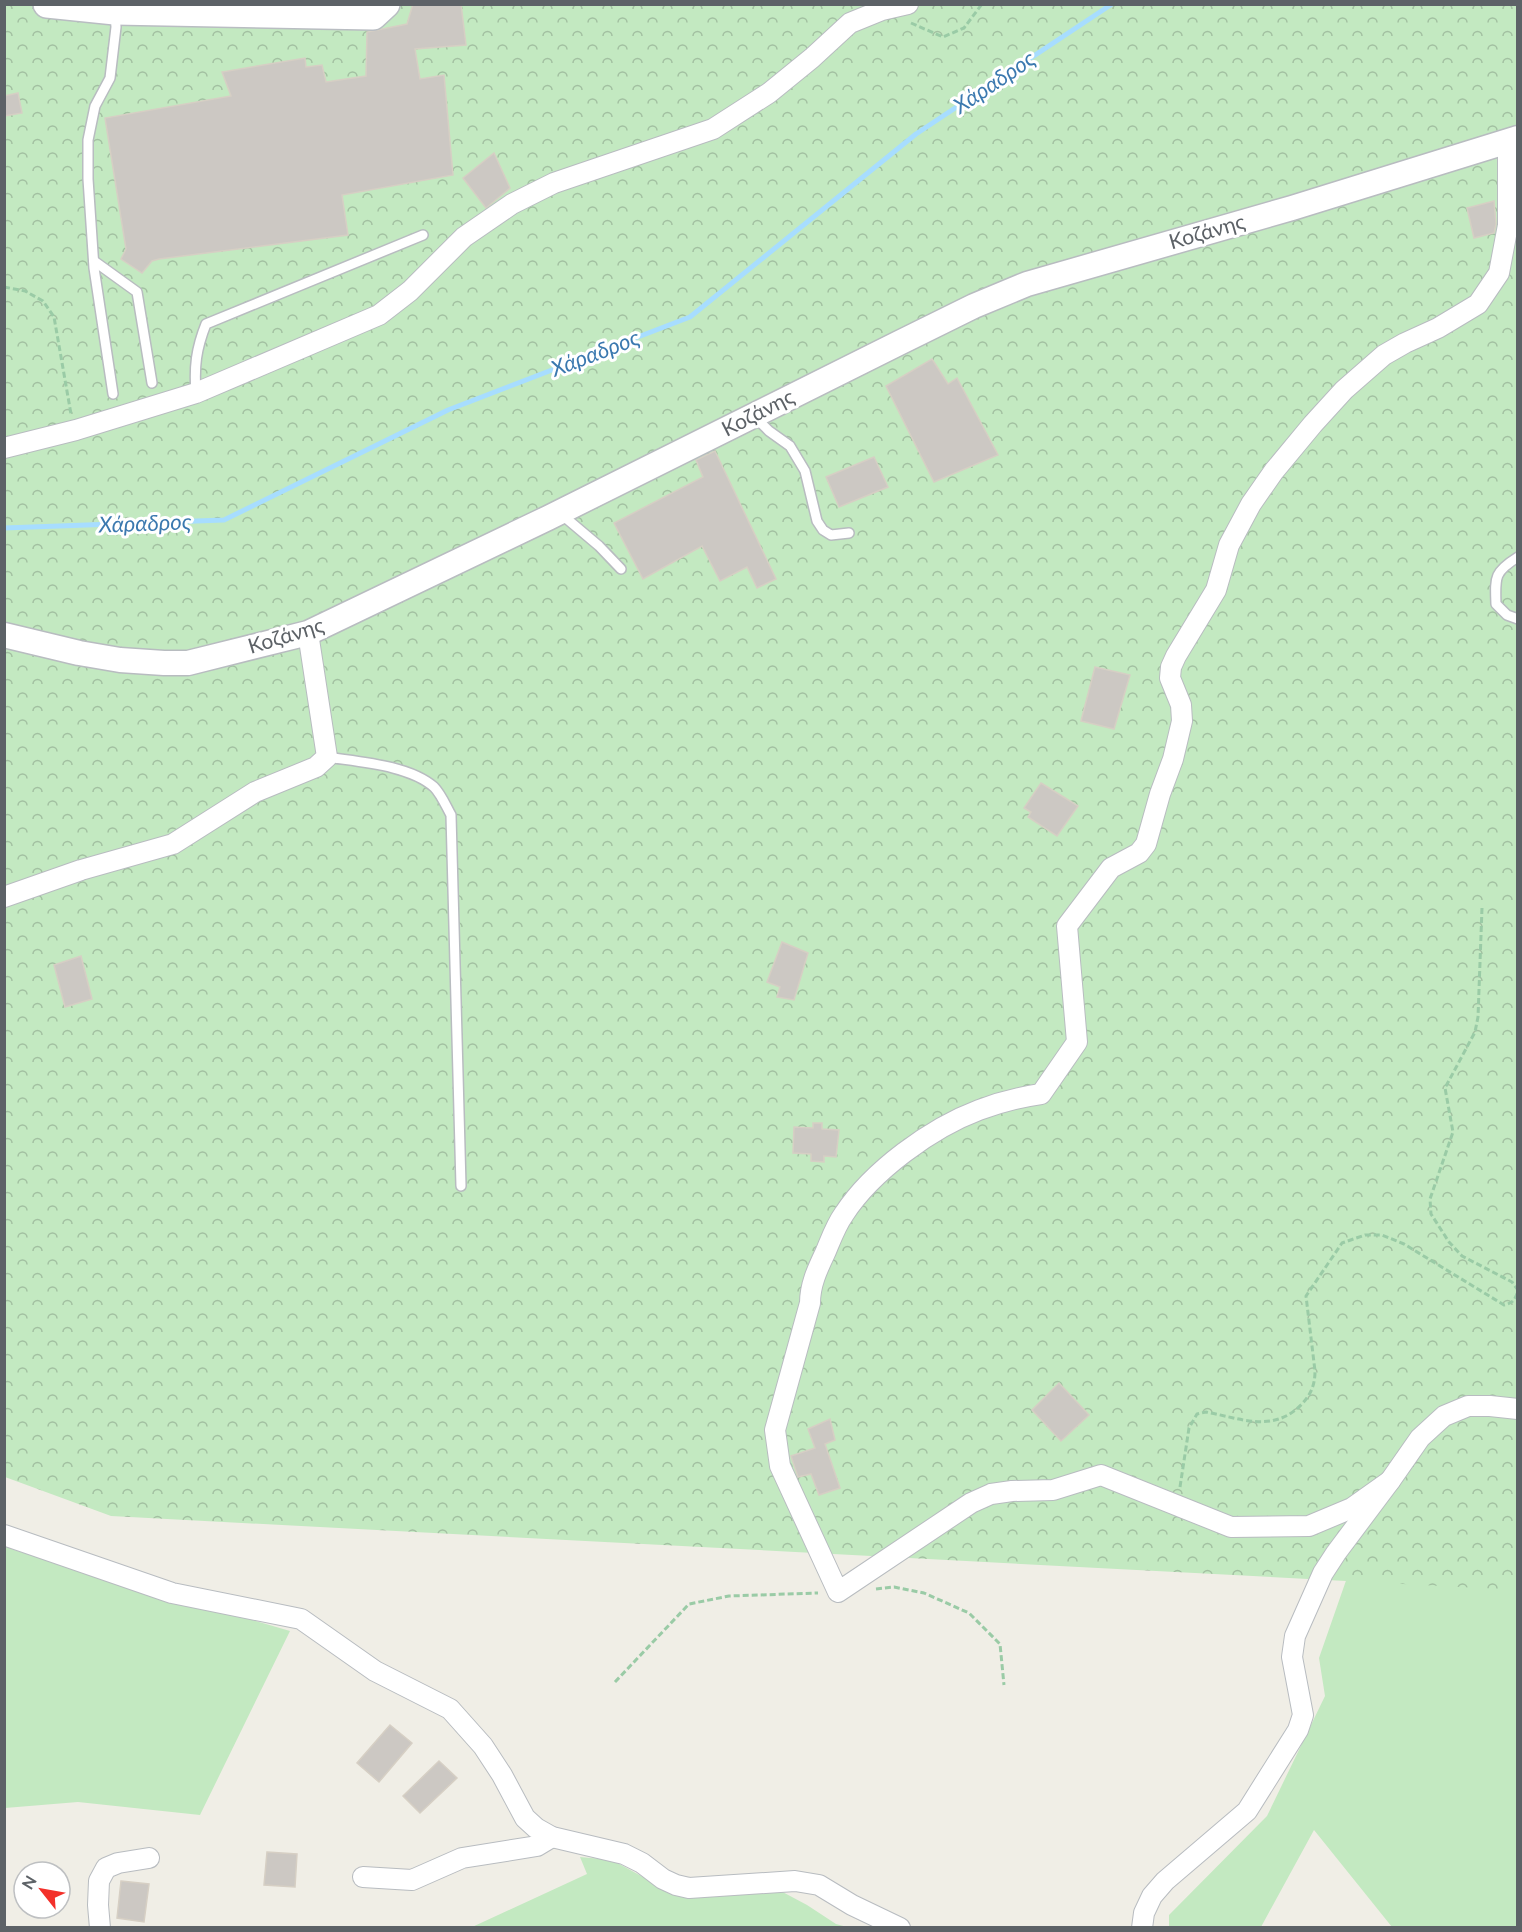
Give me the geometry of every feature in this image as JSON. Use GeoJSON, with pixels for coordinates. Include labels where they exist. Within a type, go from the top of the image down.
{"type":"FeatureCollection","features":[{"type":"Feature","properties":{"kind":"main road"},"geometry":{"type":"LineString","coordinates":[[47,4],[115,10],[373,16],[386,4]]}},
{"type":"Feature","properties":{"kind":"street"},"geometry":{"type":"LineString","coordinates":[[4,448],[76,430],[196,393],[378,315],[410,291],[464,237],[512,204],[554,183],[713,129],[770,93],[850,23],[882,10],[908,4]]}},
{"type":"Feature","properties":{"kind":"street"},"geometry":{"type":"LineString","coordinates":[[1390,1481],[1352,1508],[1309,1526],[1231,1527],[1101,1475],[1053,1490],[991,1494],[971,1503],[838,1592],[780,1466],[775,1430],[810,1303],[810,1289],[839,1222],[857,1197],[899,1156],[924,1139],[980,1109],[1014,1098],[1041,1094],[1077,1042],[1067,926],[1111,868],[1139,853],[1146,844],[1173,759],[1182,721],[1182,709],[1171,682],[1171,667],[1216,590],[1232,538],[1269,478],[1344,390],[1369,367],[1394,349],[1438,328],[1478,304],[1499,273],[1508,225],[1513,140]]}},
{"type":"Feature","properties":{"kind":"street","name":"Κοζάνης"},"geometry":{"type":"LineString","coordinates":[[4,635],[120,660],[188,663],[308,633],[562,512],[974,306],[1027,284],[1292,208],[1513,140]]}},
{"type":"Feature","properties":{"kind":"street"},"geometry":{"type":"LineString","coordinates":[[4,897],[81,870],[173,844],[255,792],[316,767],[327,757],[308,633]]}},
{"type":"Feature","properties":{"kind":"street"},"geometry":{"type":"LineString","coordinates":[[1142,1928],[1144,1913],[1152,1896],[1165,1881],[1247,1810],[1298,1730],[1303,1715],[1292,1656],[1295,1636],[1323,1573],[1420,1438],[1444,1416],[1468,1406],[1518,1409]]}},
{"type":"Feature","properties":{"kind":"street"},"geometry":{"type":"LineString","coordinates":[[4,1535],[172,1593],[301,1619],[375,1671],[450,1709],[483,1746],[525,1818],[536,1828],[552,1837],[624,1854],[642,1863],[663,1879],[689,1888],[795,1881],[819,1885],[852,1905],[900,1928]]}},
{"type":"Feature","properties":{"kind":"street"},"geometry":{"type":"LineString","coordinates":[[363,1877],[412,1880],[462,1858],[537,1846],[552,1837]]}},
{"type":"Feature","properties":{"kind":"street"},"geometry":{"type":"LineString","coordinates":[[100,1928],[99,1881],[106,1868],[118,1863],[149,1858]]}},
{"type":"Feature","properties":{"kind":"lane"},"geometry":{"type":"LineString","coordinates":[[113,394],[94,261],[88,179],[88,140],[95,106],[110,78],[116,27],[115,10]]}},
{"type":"Feature","properties":{"kind":"lane"},"geometry":{"type":"LineString","coordinates":[[196,393],[194,369],[199,342],[206,324],[423,234]]}},
{"type":"Feature","properties":{"kind":"lane"},"geometry":{"type":"LineString","coordinates":[[94,261],[137,292],[152,383]]}},
{"type":"Feature","properties":{"kind":"lane"},"geometry":{"type":"LineString","coordinates":[[754,415],[769,431],[790,446],[805,471],[817,521],[823,530],[831,535],[849,533]]}},
{"type":"Feature","properties":{"kind":"lane"},"geometry":{"type":"LineString","coordinates":[[562,512],[621,569]]}},
{"type":"Feature","properties":{"kind":"lane"},"geometry":{"type":"LineString","coordinates":[[1518,556],[1501,568],[1495,584],[1496,604],[1507,615],[1518,620]]}},
{"type":"Feature","properties":{"kind":"lane"},"geometry":{"type":"LineString","coordinates":[[327,757],[379,765],[414,775],[434,788],[451,815],[461,1186]]}},
{"type":"Feature","properties":{"kind":"path"},"geometry":{"type":"LineString","coordinates":[[882,10],[943,37],[964,28],[982,4]]}},
{"type":"Feature","properties":{"kind":"path"},"geometry":{"type":"LineString","coordinates":[[4,287],[25,291],[43,301],[54,317],[68,400],[76,430]]}},
{"type":"Feature","properties":{"kind":"path"},"geometry":{"type":"LineString","coordinates":[[1178,1507],[1189,1428],[1197,1414],[1206,1412],[1258,1422],[1270,1422],[1293,1412],[1309,1395],[1315,1381],[1315,1371],[1306,1296],[1342,1243],[1365,1235],[1382,1235],[1404,1244],[1504,1305],[1511,1304],[1515,1299],[1518,1290],[1512,1282],[1462,1256],[1449,1242],[1431,1214],[1430,1199],[1453,1132],[1445,1088],[1474,1032],[1478,1017],[1482,908]]}},
{"type":"Feature","properties":{"kind":"path"},"geometry":{"type":"LineString","coordinates":[[871,1589],[894,1587],[924,1593],[969,1613],[1000,1644],[1004,1685]]}},
{"type":"Feature","properties":{"kind":"path"},"geometry":{"type":"LineString","coordinates":[[615,1682],[689,1604],[729,1596],[838,1592]]}},
{"type":"Feature","properties":{"kind":"green space"},"geometry":{"type":"Polygon","coordinates":[[[4,5],[1517,5],[1517,1590],[111,1516],[5,1477],[4,5]]]}},
{"type":"Feature","properties":{"kind":"green space"},"geometry":{"type":"Polygon","coordinates":[[[1517,1433],[1517,1927],[1392,1927],[1314,1830],[1261,1927],[1169,1928],[1169,1915],[1267,1816],[1325,1696],[1319,1658],[1349,1572],[1517,1433]]]}},
{"type":"Feature","properties":{"kind":"green space"},"geometry":{"type":"Polygon","coordinates":[[[5,1545],[14,1550],[290,1631],[200,1815],[78,1802],[5,1808],[5,1545]]]}},
{"type":"Feature","properties":{"kind":"green space"},"geometry":{"type":"Polygon","coordinates":[[[580,1857],[612,1860],[654,1883],[777,1889],[836,1924],[847,1927],[470,1928],[587,1874],[580,1857]]]}},
{"type":"Feature","properties":{"kind":"building"},"geometry":{"type":"Polygon","coordinates":[[[413,4],[461,4],[466,45],[415,49],[420,79],[444,75],[453,175],[342,195],[348,235],[159,259],[152,261],[142,273],[121,259],[126,249],[105,118],[231,96],[222,72],[305,58],[306,67],[322,65],[326,82],[366,76],[367,32],[407,24],[413,4]]]}},
{"type":"Feature","properties":{"kind":"building"},"geometry":{"type":"Polygon","coordinates":[[[18,93],[22,113],[4,116],[4,96],[18,93]]]}},
{"type":"Feature","properties":{"kind":"building"},"geometry":{"type":"Polygon","coordinates":[[[494,153],[510,188],[486,208],[463,178],[494,153]]]}},
{"type":"Feature","properties":{"kind":"building"},"geometry":{"type":"Polygon","coordinates":[[[1494,201],[1496,224],[1494,233],[1474,238],[1467,208],[1494,201]]]}},
{"type":"Feature","properties":{"kind":"building"},"geometry":{"type":"Polygon","coordinates":[[[932,359],[948,384],[957,378],[998,455],[934,482],[886,386],[932,359]]]}},
{"type":"Feature","properties":{"kind":"building"},"geometry":{"type":"Polygon","coordinates":[[[715,451],[776,579],[757,588],[747,567],[720,581],[702,546],[643,579],[614,523],[703,477],[696,460],[715,451]]]}},
{"type":"Feature","properties":{"kind":"building"},"geometry":{"type":"Polygon","coordinates":[[[874,457],[888,487],[839,507],[826,477],[874,457]]]}},
{"type":"Feature","properties":{"kind":"building"},"geometry":{"type":"Polygon","coordinates":[[[1095,667],[1130,675],[1114,729],[1081,721],[1095,667]]]}},
{"type":"Feature","properties":{"kind":"building"},"geometry":{"type":"Polygon","coordinates":[[[1041,783],[1078,806],[1057,836],[1028,817],[1031,812],[1024,808],[1041,783]]]}},
{"type":"Feature","properties":{"kind":"building"},"geometry":{"type":"Polygon","coordinates":[[[782,942],[808,953],[794,1000],[777,997],[780,987],[767,982],[782,942]]]}},
{"type":"Feature","properties":{"kind":"building"},"geometry":{"type":"Polygon","coordinates":[[[81,956],[92,999],[65,1007],[54,965],[81,956]]]}},
{"type":"Feature","properties":{"kind":"building"},"geometry":{"type":"Polygon","coordinates":[[[813,1123],[822,1123],[822,1129],[839,1130],[836,1157],[824,1156],[824,1162],[811,1161],[811,1154],[793,1153],[794,1127],[813,1128],[813,1123]]]}},
{"type":"Feature","properties":{"kind":"building"},"geometry":{"type":"Polygon","coordinates":[[[1059,1383],[1089,1415],[1061,1441],[1032,1410],[1059,1383]]]}},
{"type":"Feature","properties":{"kind":"building"},"geometry":{"type":"Polygon","coordinates":[[[830,1419],[835,1440],[825,1444],[840,1488],[819,1495],[811,1474],[798,1477],[791,1456],[815,1448],[808,1429],[830,1419]]]}},
{"type":"Feature","properties":{"kind":"building"},"geometry":{"type":"Polygon","coordinates":[[[390,1725],[412,1743],[379,1782],[357,1763],[390,1725]]]}},
{"type":"Feature","properties":{"kind":"building"},"geometry":{"type":"Polygon","coordinates":[[[439,1761],[457,1778],[420,1813],[403,1796],[439,1761]]]}},
{"type":"Feature","properties":{"kind":"building"},"geometry":{"type":"Polygon","coordinates":[[[267,1852],[297,1854],[295,1887],[264,1885],[267,1852]]]}},
{"type":"Feature","properties":{"kind":"building"},"geometry":{"type":"Polygon","coordinates":[[[121,1881],[149,1884],[144,1922],[117,1918],[121,1881]]]}},
{"type":"Feature","properties":{"kind":"waterway","name":"Χάραδρος"},"geometry":{"type":"LineString","coordinates":[[4,528],[224,520],[448,410],[690,317],[916,134],[1112,4]]}}]}
